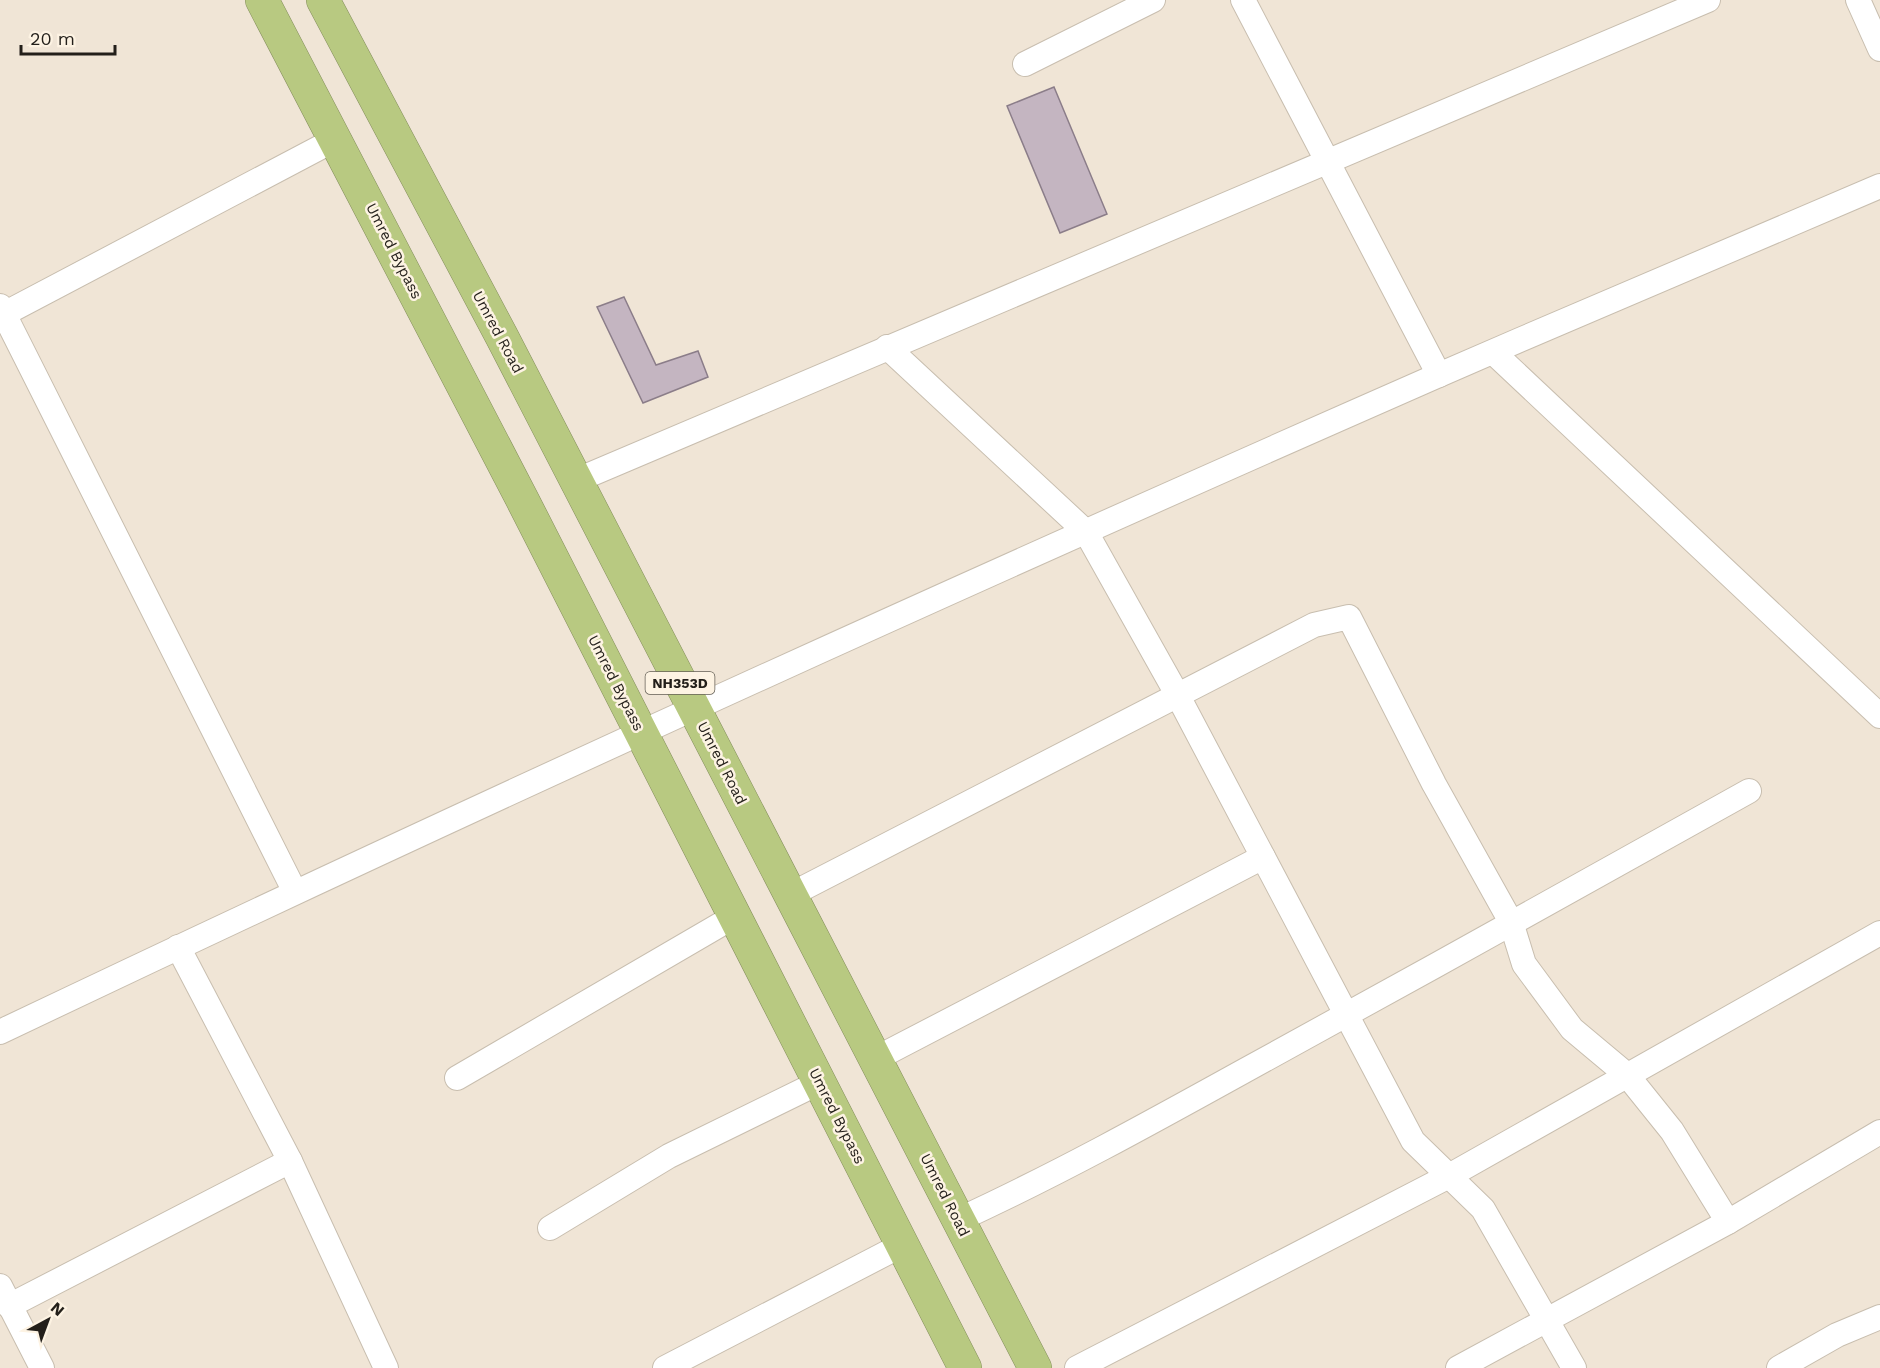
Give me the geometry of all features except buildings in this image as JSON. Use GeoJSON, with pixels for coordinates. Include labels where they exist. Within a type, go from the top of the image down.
{"type":"FeatureCollection","features":[{"type":"Feature","properties":{"kind":"highway","name":"Umred Bypass"},"geometry":{"type":"LineString","coordinates":[[262,0],[641,732],[965,1368]]}},
{"type":"Feature","properties":{"kind":"highway","name":"Umred Road"},"geometry":{"type":"LineString","coordinates":[[323,0],[1035,1368]]}},
{"type":"Feature","properties":{"kind":"street"},"geometry":{"type":"LineString","coordinates":[[1026,64],[1153,0]]}},
{"type":"Feature","properties":{"kind":"street"},"geometry":{"type":"LineString","coordinates":[[1243,0],[1439,375]]}},
{"type":"Feature","properties":{"kind":"street"},"geometry":{"type":"LineString","coordinates":[[575,481],[1708,0]]}},
{"type":"Feature","properties":{"kind":"street"},"geometry":{"type":"LineString","coordinates":[[1858,0],[1880,49]]}},
{"type":"Feature","properties":{"kind":"street"},"geometry":{"type":"LineString","coordinates":[[295,892],[1,312],[336,140]]}},
{"type":"Feature","properties":{"kind":"street"},"geometry":{"type":"LineString","coordinates":[[0,1032],[295,892],[693,708],[1439,375],[1880,186]]}},
{"type":"Feature","properties":{"kind":"street"},"geometry":{"type":"LineString","coordinates":[[887,347],[1086,532],[1178,696],[1413,1141],[1484,1209],[1574,1368]]}},
{"type":"Feature","properties":{"kind":"street"},"geometry":{"type":"LineString","coordinates":[[1494,353],[1880,716]]}},
{"type":"Feature","properties":{"kind":"street"},"geometry":{"type":"LineString","coordinates":[[790,895],[1314,625],[1349,617],[1434,784],[1511,922],[1524,964],[1572,1029],[1627,1076],[1672,1131],[1728,1222]]}},
{"type":"Feature","properties":{"kind":"street"},"geometry":{"type":"LineString","coordinates":[[958,1220],[1023,1190],[1109,1145],[1346,1016],[1749,790]]}},
{"type":"Feature","properties":{"kind":"street"},"geometry":{"type":"LineString","coordinates":[[875,1059],[1263,857]]}},
{"type":"Feature","properties":{"kind":"street"},"geometry":{"type":"LineString","coordinates":[[457,1078],[735,916]]}},
{"type":"Feature","properties":{"kind":"street"},"geometry":{"type":"LineString","coordinates":[[1077,1368],[1449,1176],[1880,933]]}},
{"type":"Feature","properties":{"kind":"street"},"geometry":{"type":"LineString","coordinates":[[178,947],[290,1161],[386,1368]]}},
{"type":"Feature","properties":{"kind":"street"},"geometry":{"type":"LineString","coordinates":[[550,1228],[669,1156],[820,1082]]}},
{"type":"Feature","properties":{"kind":"street"},"geometry":{"type":"LineString","coordinates":[[1458,1368],[1728,1222],[1880,1132]]}},
{"type":"Feature","properties":{"kind":"street"},"geometry":{"type":"LineString","coordinates":[[42,1368],[5,1296],[290,1161]]}},
{"type":"Feature","properties":{"kind":"street"},"geometry":{"type":"LineString","coordinates":[[664,1368],[902,1245]]}},
{"type":"Feature","properties":{"kind":"street"},"geometry":{"type":"LineString","coordinates":[[1779,1368],[1837,1335],[1880,1317]]}}]}
